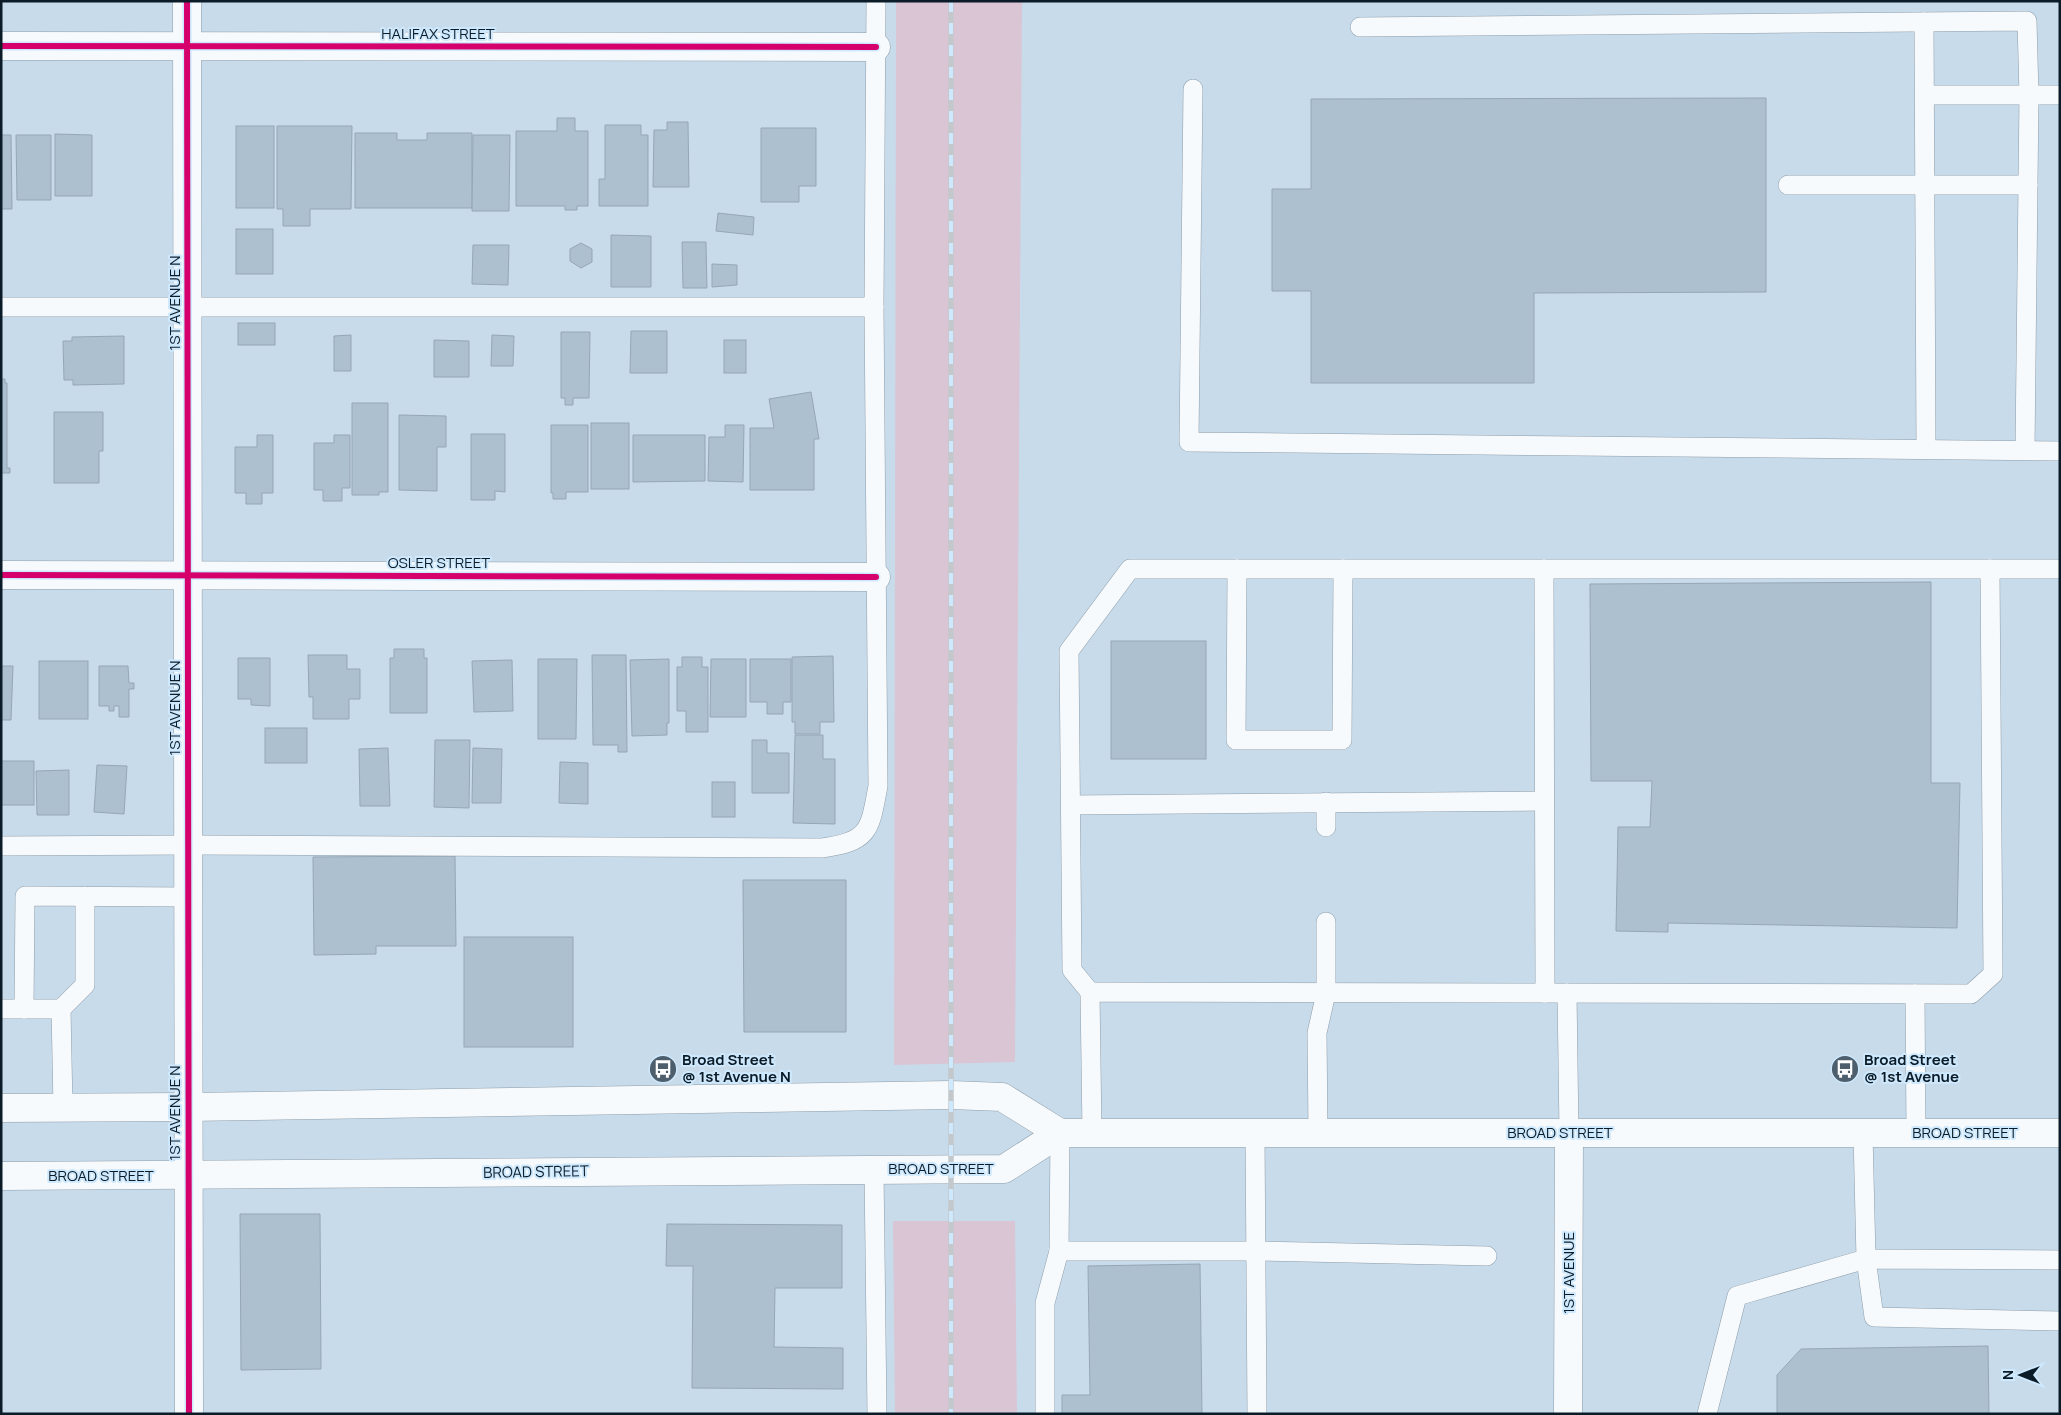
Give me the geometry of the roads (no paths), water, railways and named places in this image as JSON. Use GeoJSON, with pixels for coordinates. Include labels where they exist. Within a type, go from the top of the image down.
{"type":"FeatureCollection","features":[{"type":"Feature","properties":{"kind":"street","name":"1ST AVENUE N"},"geometry":{"type":"LineString","coordinates":[[187,1],[187,1176],[189,1414]]}},
{"type":"Feature","properties":{"kind":"street","name":"HALIFAX STREET"},"geometry":{"type":"LineString","coordinates":[[1,46],[876,47]]}},
{"type":"Feature","properties":{"kind":"street","name":"OSLER STREET"},"geometry":{"type":"LineString","coordinates":[[1,575],[876,577]]}},
{"type":"Feature","properties":{"kind":"street"},"geometry":{"type":"LineString","coordinates":[[1,1108],[187,1107],[951,1095],[1002,1097],[1060,1133]]}},
{"type":"Feature","properties":{"kind":"street","name":"BROAD STREET"},"geometry":{"type":"LineString","coordinates":[[1,1176],[1004,1169],[1060,1133],[2060,1133]]}},
{"type":"Feature","properties":{"kind":"street","name":"1ST AVENUE"},"geometry":{"type":"LineString","coordinates":[[1568,1414],[1569,1133]]}},
{"type":"Feature","properties":{"kind":"lane"},"geometry":{"type":"LineString","coordinates":[[1,846],[812,848],[843,845],[860,838],[872,822],[878,786],[874,307],[876,1]]}},
{"type":"Feature","properties":{"kind":"lane"},"geometry":{"type":"LineString","coordinates":[[1360,27],[2027,21],[2029,95],[2025,450]]}},
{"type":"Feature","properties":{"kind":"lane"},"geometry":{"type":"LineString","coordinates":[[1924,22],[1926,449]]}},
{"type":"Feature","properties":{"kind":"lane"},"geometry":{"type":"LineString","coordinates":[[1193,89],[1189,442],[2060,451]]}},
{"type":"Feature","properties":{"kind":"lane"},"geometry":{"type":"LineString","coordinates":[[1925,96],[2060,95]]}},
{"type":"Feature","properties":{"kind":"lane"},"geometry":{"type":"LineString","coordinates":[[1788,185],[2028,185]]}},
{"type":"Feature","properties":{"kind":"lane"},"geometry":{"type":"LineString","coordinates":[[1,307],[874,307]]}},
{"type":"Feature","properties":{"kind":"lane"},"geometry":{"type":"LineString","coordinates":[[1092,1133],[1090,992],[1072,970],[1070,651],[1130,569],[2060,569]]}},
{"type":"Feature","properties":{"kind":"lane"},"geometry":{"type":"LineString","coordinates":[[1237,569],[1236,740],[1342,740],[1343,569]]}},
{"type":"Feature","properties":{"kind":"lane"},"geometry":{"type":"LineString","coordinates":[[1544,569],[1545,993]]}},
{"type":"Feature","properties":{"kind":"lane"},"geometry":{"type":"LineString","coordinates":[[1090,992],[1970,994],[1993,974],[1990,569]]}},
{"type":"Feature","properties":{"kind":"lane"},"geometry":{"type":"LineString","coordinates":[[1071,804],[1544,800]]}},
{"type":"Feature","properties":{"kind":"lane"},"geometry":{"type":"LineString","coordinates":[[1326,802],[1326,827]]}},
{"type":"Feature","properties":{"kind":"lane"},"geometry":{"type":"LineString","coordinates":[[24,1009],[25,896],[187,897]]}},
{"type":"Feature","properties":{"kind":"lane"},"geometry":{"type":"LineString","coordinates":[[1,1009],[61,1009],[85,985],[85,896]]}},
{"type":"Feature","properties":{"kind":"lane"},"geometry":{"type":"LineString","coordinates":[[1318,1133],[1317,1033],[1326,993],[1326,922]]}},
{"type":"Feature","properties":{"kind":"lane"},"geometry":{"type":"LineString","coordinates":[[1567,993],[1569,1133]]}},
{"type":"Feature","properties":{"kind":"lane"},"geometry":{"type":"LineString","coordinates":[[1915,994],[1916,1133]]}},
{"type":"Feature","properties":{"kind":"lane"},"geometry":{"type":"LineString","coordinates":[[61,1009],[63,1107]]}},
{"type":"Feature","properties":{"kind":"lane"},"geometry":{"type":"LineString","coordinates":[[1045,1414],[1045,1303],[1059,1251],[1060,1133]]}},
{"type":"Feature","properties":{"kind":"lane"},"geometry":{"type":"LineString","coordinates":[[1255,1133],[1257,1414]]}},
{"type":"Feature","properties":{"kind":"lane"},"geometry":{"type":"LineString","coordinates":[[1863,1133],[1866,1258],[1874,1317],[2060,1321]]}},
{"type":"Feature","properties":{"kind":"lane"},"geometry":{"type":"LineString","coordinates":[[874,1169],[877,1414]]}},
{"type":"Feature","properties":{"kind":"lane"},"geometry":{"type":"LineString","coordinates":[[1059,1251],[1256,1251],[1486,1256]]}},
{"type":"Feature","properties":{"kind":"lane"},"geometry":{"type":"LineString","coordinates":[[1707,1414],[1737,1296],[1866,1258],[2060,1260]]}},
{"type":"Feature","properties":{"kind":"railway"},"geometry":{"type":"LineString","coordinates":[[951,1],[951,1414]]}},
{"type":"Feature","properties":{"kind":"place","name":"Broad Street @ 1st Avenue N"},"geometry":{"type":"Point","coordinates":[663,1069]}},
{"type":"Feature","properties":{"kind":"place","name":"Broad Street @ 1st Avenue"},"geometry":{"type":"Point","coordinates":[1845,1069]}}]}
